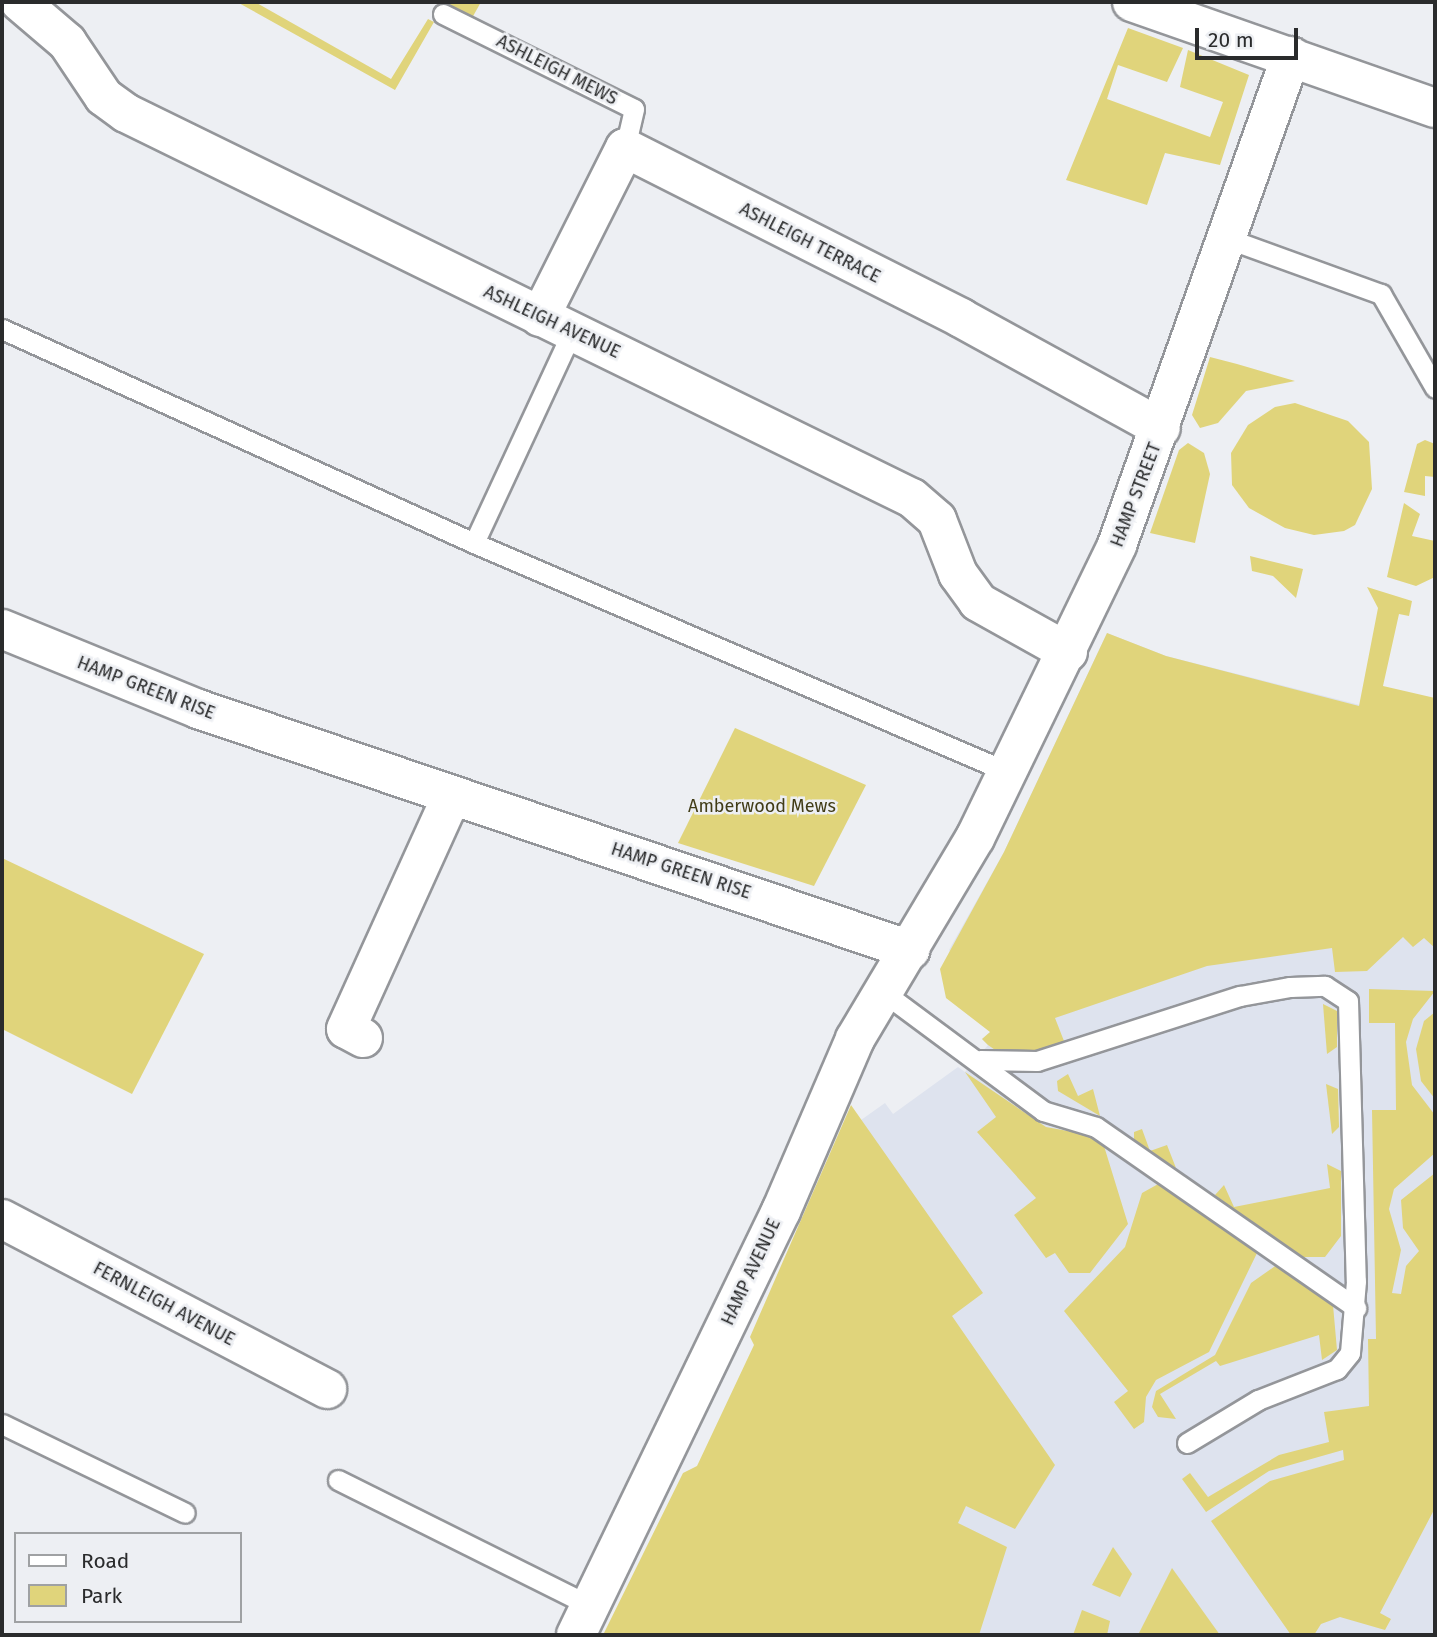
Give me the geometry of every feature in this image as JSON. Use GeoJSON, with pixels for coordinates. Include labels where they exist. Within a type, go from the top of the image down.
{"type":"FeatureCollection","features":[{"type":"Feature","properties":{"kind":"street","name":"ASHLEIGH AVENUE"},"geometry":{"type":"LineString","coordinates":[[20,2],[67,42],[111,104],[912,498],[937,520],[958,574],[978,602],[1068,652]]}},
{"type":"Feature","properties":{"kind":"street"},"geometry":{"type":"LineString","coordinates":[[1132,2],[1435,108]]}},
{"type":"Feature","properties":{"kind":"street","name":"HAMP STREET"},"geometry":{"type":"LineString","coordinates":[[932,913],[1009,772],[1068,652],[1161,428],[1291,56]]}},
{"type":"Feature","properties":{"kind":"street"},"geometry":{"type":"LineString","coordinates":[[556,325],[625,148]]}},
{"type":"Feature","properties":{"kind":"street","name":"ASHLEIGH TERRACE"},"geometry":{"type":"LineString","coordinates":[[625,148],[961,318],[1161,428]]}},
{"type":"Feature","properties":{"kind":"street","name":"HAMP GREEN RISE"},"geometry":{"type":"LineString","coordinates":[[2,629],[198,709],[451,797],[910,950]]}},
{"type":"Feature","properties":{"kind":"street"},"geometry":{"type":"LineString","coordinates":[[345,1030],[451,797]]}},
{"type":"Feature","properties":{"kind":"street","name":"HAMP AVENUE"},"geometry":{"type":"LineString","coordinates":[[584,1621],[781,1210],[842,1066],[883,992],[932,913]]}},
{"type":"Feature","properties":{"kind":"street","name":"FERNLEIGH AVENUE"},"geometry":{"type":"LineString","coordinates":[[2,1219],[327,1389]]}},
{"type":"Feature","properties":{"kind":"lane","name":"ASHLEIGH MEWS"},"geometry":{"type":"LineString","coordinates":[[443,13],[634,109],[625,148]]}},
{"type":"Feature","properties":{"kind":"lane"},"geometry":{"type":"LineString","coordinates":[[1226,239],[1381,294],[1435,388]]}},
{"type":"Feature","properties":{"kind":"lane"},"geometry":{"type":"LineString","coordinates":[[474,543],[556,325]]}},
{"type":"Feature","properties":{"kind":"lane"},"geometry":{"type":"LineString","coordinates":[[2,329],[474,543],[1009,772]]}},
{"type":"Feature","properties":{"kind":"lane"},"geometry":{"type":"LineString","coordinates":[[980,1060],[1037,1062],[1240,996],[1290,987],[1338,990],[1348,1002],[1356,1308],[1350,1353],[1337,1369],[1258,1400],[1187,1443]]}},
{"type":"Feature","properties":{"kind":"lane"},"geometry":{"type":"LineString","coordinates":[[883,992],[980,1060],[1043,1111],[1096,1127],[1176,1178],[1356,1308]]}},
{"type":"Feature","properties":{"kind":"lane"},"geometry":{"type":"LineString","coordinates":[[2,1424],[185,1513]]}},
{"type":"Feature","properties":{"kind":"lane"},"geometry":{"type":"LineString","coordinates":[[338,1480],[584,1621]]}},
{"type":"Feature","properties":{"kind":"shaded area"},"geometry":{"type":"Polygon","coordinates":[[[1107,633],[1166,656],[1435,724],[1435,1635],[678,1635],[861,1245],[861,1120],[885,1103],[893,1114],[958,1067],[965,1072],[988,1045],[982,1039],[991,1032],[949,950],[1004,852],[1107,633]]]}},
{"type":"Feature","properties":{"kind":"green space"},"geometry":{"type":"Polygon","coordinates":[[[237,2],[255,2],[391,79],[428,19],[434,22],[395,90],[237,2]]]}},
{"type":"Feature","properties":{"kind":"green space"},"geometry":{"type":"Polygon","coordinates":[[[439,2],[481,2],[472,18],[439,2]]]}},
{"type":"Feature","properties":{"kind":"green space"},"geometry":{"type":"Polygon","coordinates":[[[1128,28],[1183,48],[1167,82],[1118,65],[1107,99],[1210,137],[1223,102],[1180,87],[1188,50],[1249,75],[1220,165],[1165,153],[1147,205],[1066,180],[1128,28]]]}},
{"type":"Feature","properties":{"kind":"green space"},"geometry":{"type":"Polygon","coordinates":[[[1210,357],[1295,381],[1246,391],[1218,423],[1200,428],[1192,415],[1210,357]]]}},
{"type":"Feature","properties":{"kind":"green space"},"geometry":{"type":"Polygon","coordinates":[[[1295,403],[1348,421],[1369,442],[1372,489],[1355,525],[1344,531],[1314,535],[1285,528],[1249,508],[1232,485],[1231,453],[1248,425],[1275,407],[1295,403]]]}},
{"type":"Feature","properties":{"kind":"green space"},"geometry":{"type":"Polygon","coordinates":[[[1425,440],[1435,444],[1435,477],[1425,476],[1425,496],[1404,492],[1417,444],[1425,440]]]}},
{"type":"Feature","properties":{"kind":"green space"},"geometry":{"type":"Polygon","coordinates":[[[1188,443],[1204,453],[1210,474],[1195,543],[1150,533],[1179,450],[1188,443]]]}},
{"type":"Feature","properties":{"kind":"green space"},"geometry":{"type":"Polygon","coordinates":[[[1404,503],[1420,514],[1412,536],[1435,541],[1435,577],[1416,586],[1387,577],[1404,503]]]}},
{"type":"Feature","properties":{"kind":"green space"},"geometry":{"type":"Polygon","coordinates":[[[1250,556],[1303,569],[1296,598],[1273,576],[1252,571],[1250,556]]]}},
{"type":"Feature","properties":{"kind":"green space"},"geometry":{"type":"Polygon","coordinates":[[[1367,587],[1412,601],[1409,616],[1399,614],[1383,686],[1435,698],[1435,948],[1424,938],[1413,947],[1403,937],[1367,971],[1335,972],[1332,948],[1207,966],[1055,1018],[1064,1041],[1046,1051],[1001,1054],[988,1045],[982,1039],[990,1032],[946,998],[940,969],[1004,852],[1107,633],[1166,656],[1359,706],[1378,608],[1367,587]]]}},
{"type":"Feature","properties":{"kind":"green space","name":"Amberwood Mews"},"geometry":{"type":"Polygon","coordinates":[[[735,728],[866,785],[814,886],[678,843],[735,728]]]}},
{"type":"Feature","properties":{"kind":"green space"},"geometry":{"type":"Polygon","coordinates":[[[2,858],[204,954],[132,1094],[2,1029],[2,858]]]}},
{"type":"Feature","properties":{"kind":"green space"},"geometry":{"type":"Polygon","coordinates":[[[1369,989],[1435,991],[1413,1019],[1406,1042],[1412,1085],[1435,1115],[1435,1153],[1394,1189],[1389,1209],[1401,1250],[1392,1293],[1401,1294],[1406,1266],[1419,1251],[1403,1228],[1401,1200],[1435,1173],[1435,1508],[1380,1613],[1391,1619],[1385,1630],[1340,1617],[1321,1624],[1314,1635],[1291,1635],[1211,1521],[1270,1481],[1344,1460],[1343,1450],[1269,1471],[1206,1512],[1182,1479],[1190,1473],[1208,1497],[1279,1455],[1329,1442],[1324,1412],[1369,1406],[1368,1339],[1376,1339],[1372,1110],[1396,1110],[1395,1023],[1369,1023],[1369,989]]]}},
{"type":"Feature","properties":{"kind":"green space"},"geometry":{"type":"Polygon","coordinates":[[[1323,1004],[1337,1011],[1337,1047],[1327,1054],[1323,1004]]]}},
{"type":"Feature","properties":{"kind":"green space"},"geometry":{"type":"Polygon","coordinates":[[[1435,1012],[1435,1099],[1421,1081],[1416,1049],[1424,1021],[1435,1012]]]}},
{"type":"Feature","properties":{"kind":"green space"},"geometry":{"type":"Polygon","coordinates":[[[965,1072],[1046,1127],[1084,1134],[1104,1146],[1128,1224],[1090,1273],[1069,1273],[1055,1253],[1046,1258],[1014,1215],[1036,1198],[977,1132],[996,1117],[965,1072]]]}},
{"type":"Feature","properties":{"kind":"green space"},"geometry":{"type":"Polygon","coordinates":[[[1068,1074],[1078,1096],[1093,1089],[1100,1116],[1058,1091],[1057,1081],[1068,1074]]]}},
{"type":"Feature","properties":{"kind":"green space"},"geometry":{"type":"Polygon","coordinates":[[[1326,1084],[1338,1089],[1339,1127],[1332,1134],[1326,1084]]]}},
{"type":"Feature","properties":{"kind":"green space"},"geometry":{"type":"Polygon","coordinates":[[[851,1105],[983,1293],[952,1316],[1055,1465],[1015,1529],[966,1506],[958,1523],[1007,1547],[979,1635],[603,1635],[683,1473],[697,1466],[754,1345],[750,1337],[851,1105]]]}},
{"type":"Feature","properties":{"kind":"green space"},"geometry":{"type":"Polygon","coordinates":[[[1142,1129],[1150,1151],[1167,1145],[1176,1168],[1134,1143],[1134,1132],[1142,1129]]]}},
{"type":"Feature","properties":{"kind":"green space"},"geometry":{"type":"Polygon","coordinates":[[[1327,1164],[1341,1171],[1341,1236],[1325,1257],[1299,1257],[1215,1195],[1224,1185],[1234,1207],[1330,1188],[1327,1164]]]}},
{"type":"Feature","properties":{"kind":"green space"},"geometry":{"type":"Polygon","coordinates":[[[1160,1183],[1258,1251],[1209,1352],[1156,1380],[1146,1397],[1144,1422],[1134,1429],[1114,1402],[1128,1391],[1064,1311],[1125,1247],[1142,1193],[1160,1183]]]}},
{"type":"Feature","properties":{"kind":"green space"},"geometry":{"type":"Polygon","coordinates":[[[1278,1264],[1333,1305],[1337,1350],[1322,1360],[1319,1335],[1220,1366],[1216,1361],[1160,1394],[1176,1419],[1158,1417],[1152,1407],[1156,1391],[1215,1355],[1251,1283],[1278,1264]]]}},
{"type":"Feature","properties":{"kind":"green space"},"geometry":{"type":"Polygon","coordinates":[[[1113,1547],[1132,1574],[1120,1597],[1092,1585],[1113,1547]]]}},
{"type":"Feature","properties":{"kind":"green space"},"geometry":{"type":"Polygon","coordinates":[[[1172,1568],[1220,1635],[1138,1635],[1172,1568]]]}},
{"type":"Feature","properties":{"kind":"green space"},"geometry":{"type":"Polygon","coordinates":[[[1082,1610],[1110,1621],[1107,1635],[1073,1635],[1082,1610]]]}}]}
